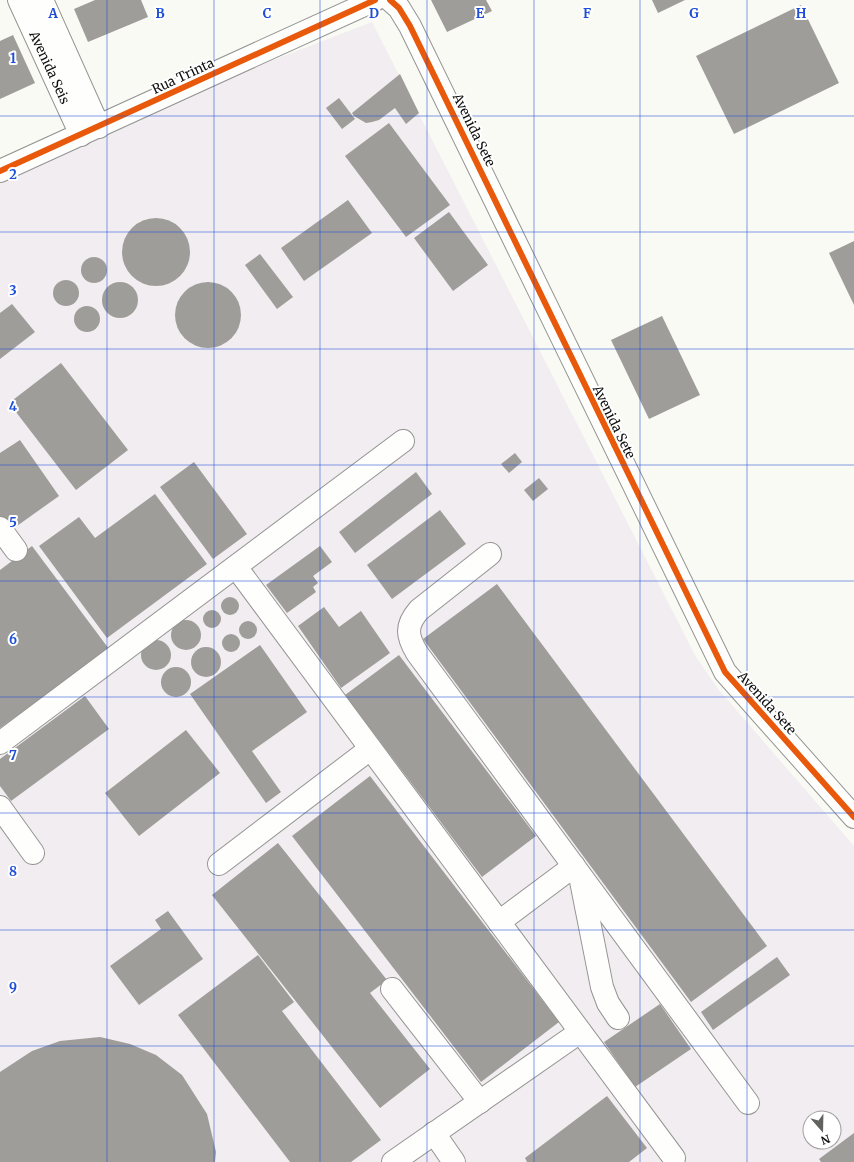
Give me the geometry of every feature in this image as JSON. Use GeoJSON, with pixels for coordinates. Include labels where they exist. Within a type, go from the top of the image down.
{"type":"FeatureCollection","features":[{"type":"Feature","properties":{"kind":"street","name":"Avenida Seis"},"geometry":{"type":"LineString","coordinates":[[19,0],[90,131]]}},
{"type":"Feature","properties":{"kind":"street","name":"Avenida Seis"},"geometry":{"type":"LineString","coordinates":[[42,0],[90,131]]}},
{"type":"Feature","properties":{"kind":"street","name":"Rua Trinta"},"geometry":{"type":"LineString","coordinates":[[0,171],[375,0]]}},
{"type":"Feature","properties":{"kind":"street","name":"Avenida Sete"},"geometry":{"type":"LineString","coordinates":[[396,3],[410,26],[486,180],[725,672],[854,817]]}},
{"type":"Feature","properties":{"kind":"street"},"geometry":{"type":"LineString","coordinates":[[0,743],[403,441]]}},
{"type":"Feature","properties":{"kind":"street"},"geometry":{"type":"LineString","coordinates":[[0,528],[16,550]]}},
{"type":"Feature","properties":{"kind":"street"},"geometry":{"type":"LineString","coordinates":[[490,554],[419,610],[411,619],[409,631],[410,640],[417,653],[748,1103]]}},
{"type":"Feature","properties":{"kind":"street"},"geometry":{"type":"LineString","coordinates":[[236,567],[674,1158]]}},
{"type":"Feature","properties":{"kind":"street"},"geometry":{"type":"LineString","coordinates":[[219,864],[370,749]]}},
{"type":"Feature","properties":{"kind":"street"},"geometry":{"type":"LineString","coordinates":[[0,806],[34,853]]}},
{"type":"Feature","properties":{"kind":"street"},"geometry":{"type":"LineString","coordinates":[[499,922],[577,870]]}},
{"type":"Feature","properties":{"kind":"street"},"geometry":{"type":"LineString","coordinates":[[577,870],[602,987],[608,1003],[618,1018]]}},
{"type":"Feature","properties":{"kind":"street"},"geometry":{"type":"LineString","coordinates":[[392,989],[480,1102]]}},
{"type":"Feature","properties":{"kind":"street"},"geometry":{"type":"LineString","coordinates":[[393,1162],[580,1032]]}},
{"type":"Feature","properties":{"kind":"street"},"geometry":{"type":"LineString","coordinates":[[434,1133],[454,1162]]}},
{"type":"Feature","properties":{"kind":"shaded area"},"geometry":{"type":"Polygon","coordinates":[[[372,22],[696,657],[719,690],[854,846],[854,1162],[0,1162],[0,171],[99,127],[372,22]]]}},
{"type":"Feature","properties":{"kind":"building"},"geometry":{"type":"Polygon","coordinates":[[[95,0],[141,0],[148,17],[88,42],[74,9],[95,0]]]}},
{"type":"Feature","properties":{"kind":"building"},"geometry":{"type":"Polygon","coordinates":[[[431,0],[486,0],[492,11],[447,32],[431,0]]]}},
{"type":"Feature","properties":{"kind":"building"},"geometry":{"type":"Polygon","coordinates":[[[652,0],[685,0],[658,13],[652,0]]]}},
{"type":"Feature","properties":{"kind":"building"},"geometry":{"type":"Polygon","coordinates":[[[801,5],[839,83],[734,134],[696,56],[801,5]]]}},
{"type":"Feature","properties":{"kind":"building"},"geometry":{"type":"Polygon","coordinates":[[[13,35],[35,83],[0,99],[0,41],[13,35]]]}},
{"type":"Feature","properties":{"kind":"building"},"geometry":{"type":"Polygon","coordinates":[[[400,74],[419,113],[406,124],[395,108],[379,120],[372,122],[366,123],[354,116],[352,113],[400,74]]]}},
{"type":"Feature","properties":{"kind":"building"},"geometry":{"type":"Polygon","coordinates":[[[339,98],[355,119],[342,129],[326,108],[339,98]]]}},
{"type":"Feature","properties":{"kind":"building"},"geometry":{"type":"Polygon","coordinates":[[[389,123],[450,205],[406,237],[345,156],[389,123]]]}},
{"type":"Feature","properties":{"kind":"building"},"geometry":{"type":"Polygon","coordinates":[[[348,200],[372,233],[304,281],[281,248],[348,200]]]}},
{"type":"Feature","properties":{"kind":"building"},"geometry":{"type":"Polygon","coordinates":[[[449,212],[488,265],[453,291],[414,238],[449,212]]]}},
{"type":"Feature","properties":{"kind":"building"},"geometry":{"type":"Polygon","coordinates":[[[149,218],[163,218],[175,224],[184,233],[190,245],[188,265],[180,276],[169,284],[163,286],[149,286],[143,284],[132,276],[124,265],[122,259],[122,245],[124,239],[132,228],[143,220],[149,218]]]}},
{"type":"Feature","properties":{"kind":"building"},"geometry":{"type":"Polygon","coordinates":[[[854,241],[854,305],[829,253],[854,241]]]}},
{"type":"Feature","properties":{"kind":"building"},"geometry":{"type":"Polygon","coordinates":[[[260,254],[293,297],[277,309],[245,265],[260,254]]]}},
{"type":"Feature","properties":{"kind":"building"},"geometry":{"type":"Polygon","coordinates":[[[94,257],[103,261],[107,270],[103,279],[94,283],[85,279],[81,270],[85,261],[94,257]]]}},
{"type":"Feature","properties":{"kind":"building"},"geometry":{"type":"Polygon","coordinates":[[[66,280],[75,284],[79,293],[75,302],[66,306],[57,302],[53,293],[57,284],[66,280]]]}},
{"type":"Feature","properties":{"kind":"building"},"geometry":{"type":"Polygon","coordinates":[[[124,282],[133,287],[137,293],[137,307],[133,313],[124,318],[116,318],[107,313],[103,307],[102,296],[107,287],[113,283],[124,282]]]}},
{"type":"Feature","properties":{"kind":"building"},"geometry":{"type":"Polygon","coordinates":[[[208,282],[221,284],[231,292],[239,302],[241,315],[239,328],[231,338],[221,346],[208,348],[195,346],[185,338],[177,328],[175,315],[177,302],[185,292],[195,284],[208,282]]]}},
{"type":"Feature","properties":{"kind":"building"},"geometry":{"type":"Polygon","coordinates":[[[12,304],[35,332],[0,359],[0,313],[12,304]]]}},
{"type":"Feature","properties":{"kind":"building"},"geometry":{"type":"Polygon","coordinates":[[[87,306],[96,310],[100,319],[96,328],[87,332],[78,328],[74,319],[78,310],[87,306]]]}},
{"type":"Feature","properties":{"kind":"building"},"geometry":{"type":"Polygon","coordinates":[[[662,316],[700,395],[649,419],[611,340],[662,316]]]}},
{"type":"Feature","properties":{"kind":"building"},"geometry":{"type":"Polygon","coordinates":[[[61,363],[128,450],[76,490],[9,403],[61,363]]]}},
{"type":"Feature","properties":{"kind":"building"},"geometry":{"type":"Polygon","coordinates":[[[20,440],[59,496],[0,538],[0,453],[20,440]]]}},
{"type":"Feature","properties":{"kind":"building"},"geometry":{"type":"Polygon","coordinates":[[[515,453],[522,462],[509,473],[501,464],[515,453]]]}},
{"type":"Feature","properties":{"kind":"building"},"geometry":{"type":"Polygon","coordinates":[[[194,462],[247,534],[213,559],[160,487],[194,462]]]}},
{"type":"Feature","properties":{"kind":"building"},"geometry":{"type":"Polygon","coordinates":[[[416,472],[432,494],[355,553],[339,532],[416,472]]]}},
{"type":"Feature","properties":{"kind":"building"},"geometry":{"type":"Polygon","coordinates":[[[539,478],[548,489],[533,501],[524,490],[539,478]]]}},
{"type":"Feature","properties":{"kind":"building"},"geometry":{"type":"Polygon","coordinates":[[[155,494],[207,564],[107,638],[39,546],[79,517],[95,538],[155,494]]]}},
{"type":"Feature","properties":{"kind":"building"},"geometry":{"type":"Polygon","coordinates":[[[440,510],[466,544],[392,599],[367,565],[440,510]]]}},
{"type":"Feature","properties":{"kind":"building"},"geometry":{"type":"Polygon","coordinates":[[[32,546],[109,649],[0,728],[0,570],[32,546]]]}},
{"type":"Feature","properties":{"kind":"building"},"geometry":{"type":"Polygon","coordinates":[[[320,546],[332,562],[313,576],[318,583],[313,587],[316,592],[287,613],[266,585],[320,546]]]}},
{"type":"Feature","properties":{"kind":"building"},"geometry":{"type":"Polygon","coordinates":[[[497,584],[767,946],[691,1002],[423,639],[497,584]]]}},
{"type":"Feature","properties":{"kind":"building"},"geometry":{"type":"Polygon","coordinates":[[[226,597],[234,597],[239,602],[237,613],[234,615],[226,615],[221,610],[221,602],[226,597]]]}},
{"type":"Feature","properties":{"kind":"building"},"geometry":{"type":"Polygon","coordinates":[[[324,607],[339,627],[361,611],[390,653],[341,688],[298,626],[324,607]]]}},
{"type":"Feature","properties":{"kind":"building"},"geometry":{"type":"Polygon","coordinates":[[[208,610],[216,610],[221,615],[219,626],[216,628],[208,628],[203,623],[203,615],[208,610]]]}},
{"type":"Feature","properties":{"kind":"building"},"geometry":{"type":"Polygon","coordinates":[[[186,620],[192,621],[200,629],[200,641],[192,649],[186,650],[180,649],[172,641],[171,635],[172,629],[180,621],[186,620]]]}},
{"type":"Feature","properties":{"kind":"building"},"geometry":{"type":"Polygon","coordinates":[[[244,621],[252,621],[257,626],[255,637],[252,639],[244,639],[239,634],[239,626],[244,621]]]}},
{"type":"Feature","properties":{"kind":"building"},"geometry":{"type":"Polygon","coordinates":[[[227,634],[235,634],[240,639],[238,650],[235,652],[227,652],[222,647],[222,639],[227,634]]]}},
{"type":"Feature","properties":{"kind":"building"},"geometry":{"type":"Polygon","coordinates":[[[156,640],[167,644],[171,655],[167,666],[156,670],[145,666],[141,655],[145,644],[156,640]]]}},
{"type":"Feature","properties":{"kind":"building"},"geometry":{"type":"Polygon","coordinates":[[[260,645],[307,712],[252,751],[281,792],[266,803],[190,694],[260,645]]]}},
{"type":"Feature","properties":{"kind":"building"},"geometry":{"type":"Polygon","coordinates":[[[206,647],[212,648],[220,656],[220,668],[212,676],[206,677],[200,676],[192,668],[191,662],[192,656],[200,648],[206,647]]]}},
{"type":"Feature","properties":{"kind":"building"},"geometry":{"type":"Polygon","coordinates":[[[399,655],[536,836],[482,877],[345,695],[399,655]]]}},
{"type":"Feature","properties":{"kind":"building"},"geometry":{"type":"Polygon","coordinates":[[[176,667],[187,671],[191,682],[187,693],[176,697],[165,693],[161,682],[165,671],[176,667]]]}},
{"type":"Feature","properties":{"kind":"building"},"geometry":{"type":"Polygon","coordinates":[[[85,696],[109,729],[11,801],[0,786],[0,759],[85,696]]]}},
{"type":"Feature","properties":{"kind":"building"},"geometry":{"type":"Polygon","coordinates":[[[186,730],[220,773],[139,836],[105,793],[186,730]]]}},
{"type":"Feature","properties":{"kind":"building"},"geometry":{"type":"Polygon","coordinates":[[[370,776],[559,1022],[481,1082],[292,836],[370,776]]]}},
{"type":"Feature","properties":{"kind":"building"},"geometry":{"type":"Polygon","coordinates":[[[278,843],[387,980],[370,993],[430,1069],[380,1108],[212,895],[278,843]]]}},
{"type":"Feature","properties":{"kind":"building"},"geometry":{"type":"Polygon","coordinates":[[[168,911],[203,959],[139,1005],[110,966],[161,929],[155,920],[168,911]]]}},
{"type":"Feature","properties":{"kind":"building"},"geometry":{"type":"Polygon","coordinates":[[[258,955],[294,1002],[282,1011],[381,1140],[351,1162],[290,1162],[178,1015],[258,955]]]}},
{"type":"Feature","properties":{"kind":"building"},"geometry":{"type":"Polygon","coordinates":[[[777,957],[790,975],[713,1030],[701,1012],[777,957]]]}},
{"type":"Feature","properties":{"kind":"building"},"geometry":{"type":"Polygon","coordinates":[[[660,1004],[691,1049],[635,1087],[604,1042],[660,1004]]]}},
{"type":"Feature","properties":{"kind":"building"},"geometry":{"type":"Polygon","coordinates":[[[100,1037],[130,1044],[156,1055],[182,1075],[207,1114],[216,1152],[215,1162],[0,1162],[0,1072],[32,1051],[60,1041],[100,1037]]]}},
{"type":"Feature","properties":{"kind":"building"},"geometry":{"type":"Polygon","coordinates":[[[607,1096],[647,1148],[629,1162],[527,1162],[525,1158],[607,1096]]]}},
{"type":"Feature","properties":{"kind":"building"},"geometry":{"type":"Polygon","coordinates":[[[854,1133],[854,1162],[821,1162],[819,1159],[831,1150],[842,1150],[842,1142],[854,1133]]]}},
{"type":"Feature","properties":{"kind":"cycle path"},"geometry":{"type":"LineString","coordinates":[[0,171],[375,0]]}},
{"type":"Feature","properties":{"kind":"cycle path"},"geometry":{"type":"LineString","coordinates":[[390,0],[399,8],[410,26],[725,672],[854,817]]}}]}
